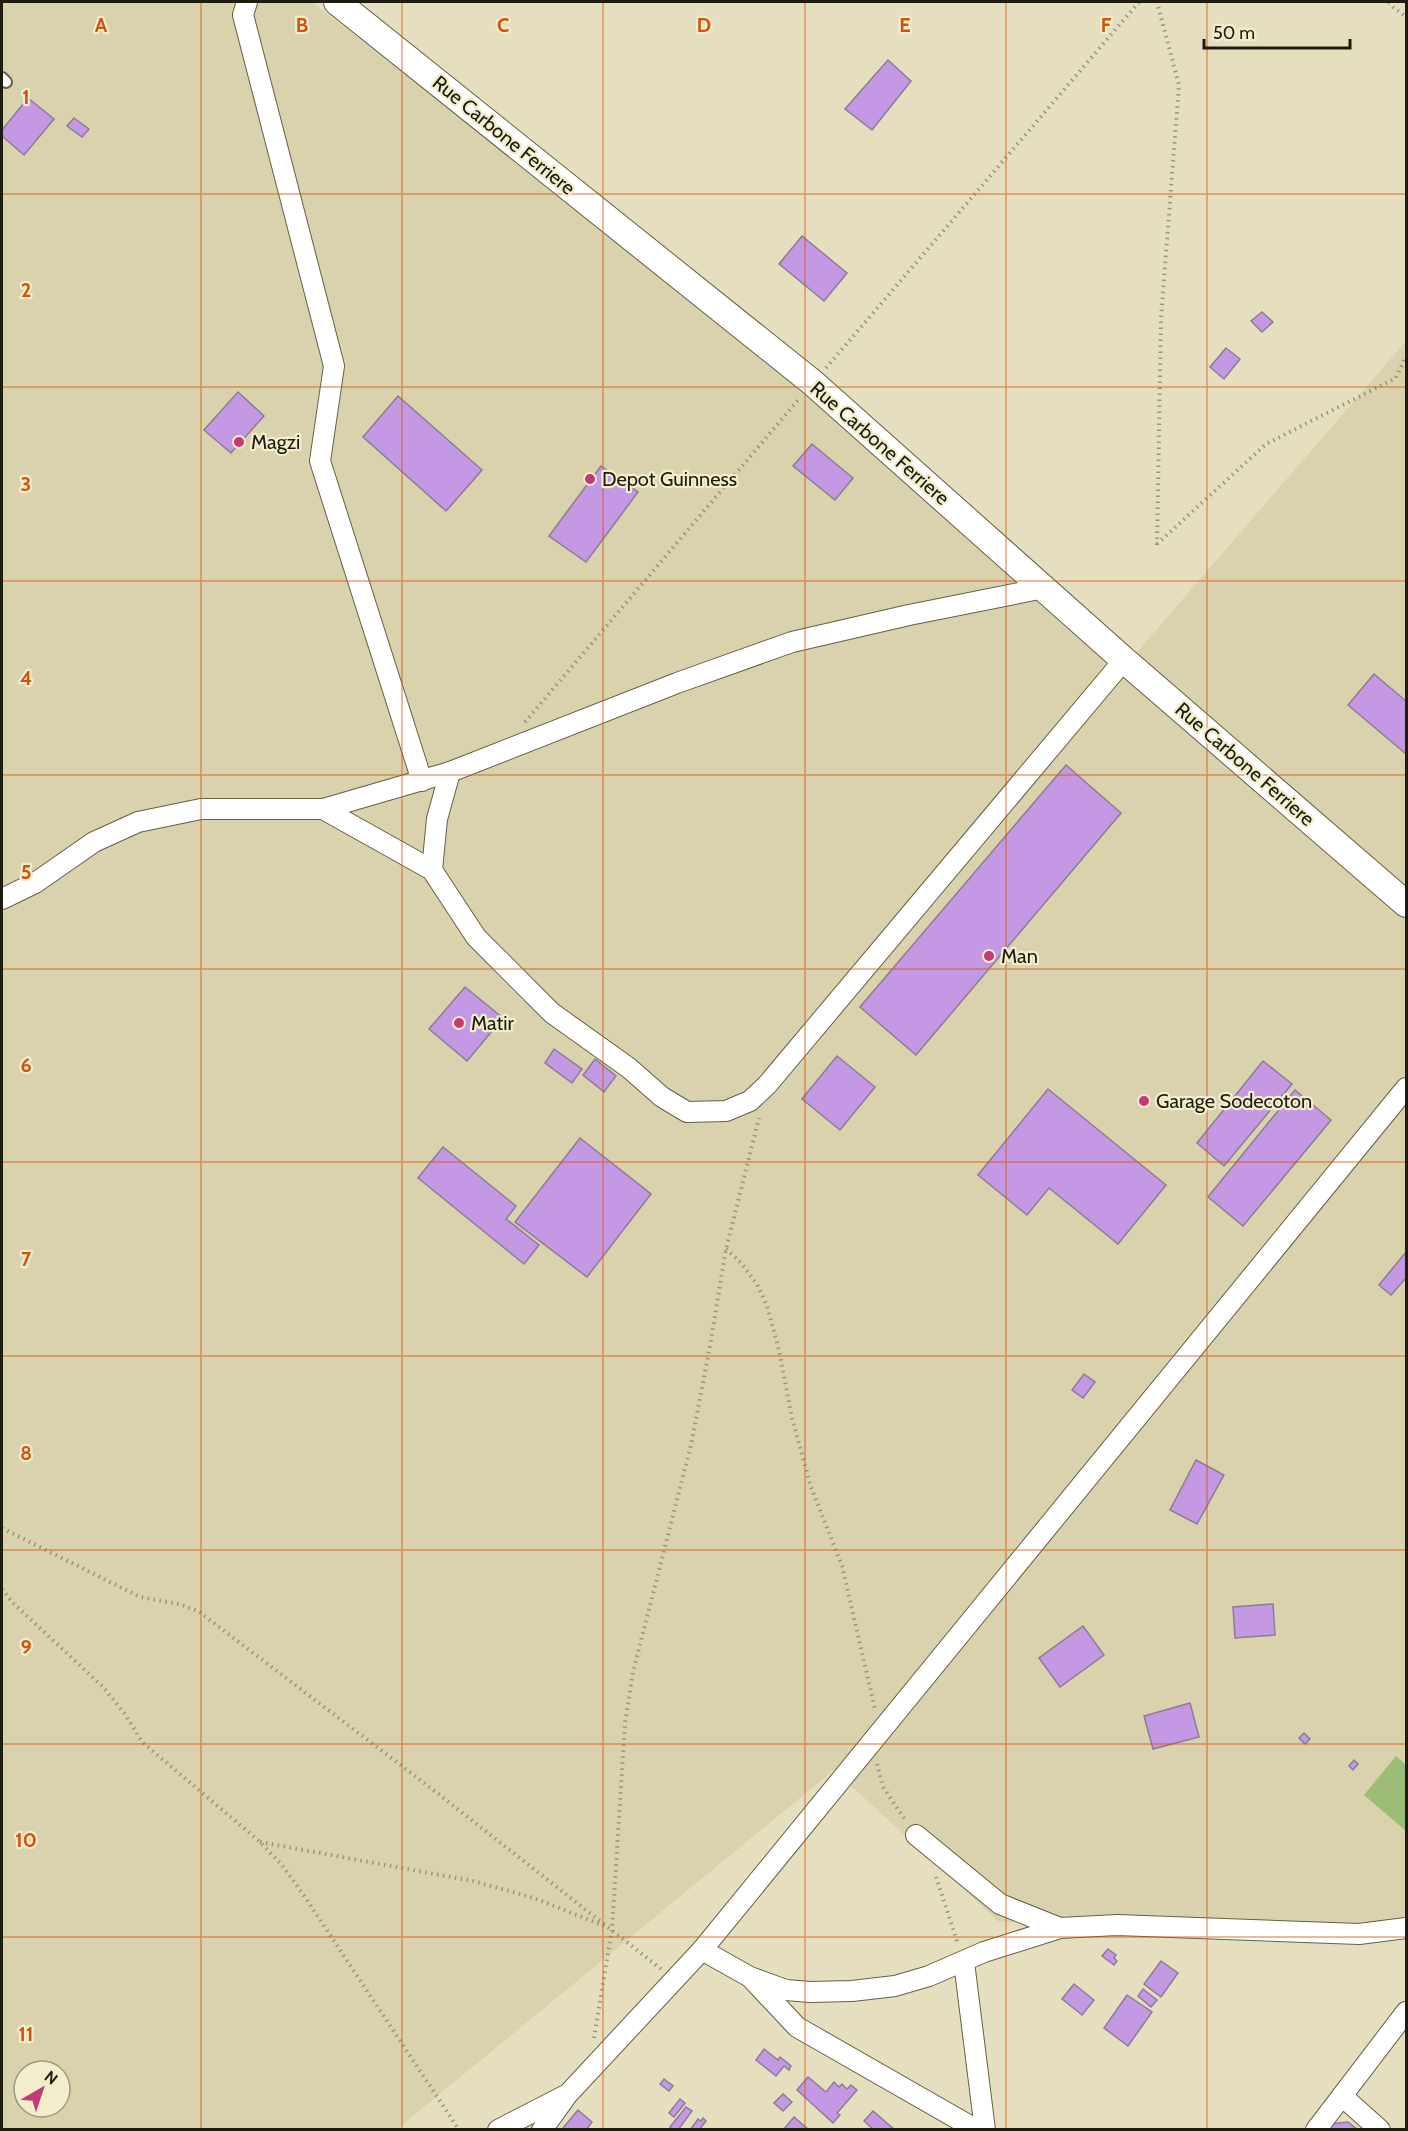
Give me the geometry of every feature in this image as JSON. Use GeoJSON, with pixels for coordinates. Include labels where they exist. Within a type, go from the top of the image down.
{"type":"FeatureCollection","features":[{"type":"Feature","properties":{"kind":"street"},"geometry":{"type":"LineString","coordinates":[[247,2],[243,15],[334,366],[320,461],[422,781]]}},
{"type":"Feature","properties":{"kind":"street","name":"Rue Carbone Ferriere"},"geometry":{"type":"LineString","coordinates":[[337,2],[813,383],[1124,660],[1407,904]]}},
{"type":"Feature","properties":{"kind":"street"},"geometry":{"type":"LineString","coordinates":[[2,899],[34,883],[94,842],[138,822],[201,809],[323,808],[450,772],[678,683],[792,642],[909,615],[1044,588]]}},
{"type":"Feature","properties":{"kind":"street"},"geometry":{"type":"LineString","coordinates":[[323,808],[432,870],[476,937],[501,963],[552,1013],[629,1068],[662,1097],[687,1112],[726,1111],[750,1101],[767,1085],[1124,660]]}},
{"type":"Feature","properties":{"kind":"street"},"geometry":{"type":"LineString","coordinates":[[432,870],[437,819],[450,772]]}},
{"type":"Feature","properties":{"kind":"street"},"geometry":{"type":"LineString","coordinates":[[542,2130],[568,2094],[702,1950],[1407,1089]]}},
{"type":"Feature","properties":{"kind":"street"},"geometry":{"type":"LineString","coordinates":[[916,1835],[1000,1904],[1059,1929]]}},
{"type":"Feature","properties":{"kind":"street"},"geometry":{"type":"LineString","coordinates":[[702,1950],[750,1977],[786,1990],[852,1991],[895,1986],[929,1976],[984,1952],[1059,1929],[1117,1925],[1359,1934],[1407,1928]]}},
{"type":"Feature","properties":{"kind":"street"},"geometry":{"type":"LineString","coordinates":[[964,1962],[985,2130]]}},
{"type":"Feature","properties":{"kind":"street"},"geometry":{"type":"LineString","coordinates":[[750,1977],[796,2027],[977,2130]]}},
{"type":"Feature","properties":{"kind":"street"},"geometry":{"type":"LineString","coordinates":[[1316,2130],[1407,2012]]}},
{"type":"Feature","properties":{"kind":"street"},"geometry":{"type":"LineString","coordinates":[[498,2130],[568,2094]]}},
{"type":"Feature","properties":{"kind":"street"},"geometry":{"type":"LineString","coordinates":[[1342,2096],[1380,2130]]}},
{"type":"Feature","properties":{"kind":"path"},"geometry":{"type":"LineString","coordinates":[[1157,2],[1179,85],[1161,318],[1156,545],[1266,444],[1396,378],[1407,356]]}},
{"type":"Feature","properties":{"kind":"path"},"geometry":{"type":"LineString","coordinates":[[1389,2],[1407,17]]}},
{"type":"Feature","properties":{"kind":"path"},"geometry":{"type":"LineString","coordinates":[[594,2039],[612,1929],[624,1723],[633,1672],[691,1444],[726,1249],[767,1085]]}},
{"type":"Feature","properties":{"kind":"path"},"geometry":{"type":"LineString","coordinates":[[726,1249],[741,1263],[757,1284],[767,1306],[779,1350],[792,1418],[811,1487],[842,1566],[873,1696],[880,1733],[878,1775],[883,1788],[916,1835]]}},
{"type":"Feature","properties":{"kind":"path"},"geometry":{"type":"LineString","coordinates":[[2,1528],[140,1597],[179,1604],[198,1611],[675,1980]]}},
{"type":"Feature","properties":{"kind":"path"},"geometry":{"type":"LineString","coordinates":[[2,1589],[12,1602],[103,1687],[125,1714],[142,1742],[259,1841],[282,1865],[459,2130]]}},
{"type":"Feature","properties":{"kind":"path"},"geometry":{"type":"LineString","coordinates":[[259,1841],[473,1881],[534,1898],[612,1929]]}},
{"type":"Feature","properties":{"kind":"path"},"geometry":{"type":"LineString","coordinates":[[935,1874],[964,1962]]}},
{"type":"Feature","properties":{"kind":"shaded area"},"geometry":{"type":"Polygon","coordinates":[[[2,2],[312,2],[927,480],[1131,659],[1406,341],[1406,1932],[999,1922],[834,1770],[397,2129],[2,2130],[2,2]]]}},
{"type":"Feature","properties":{"kind":"green space"},"geometry":{"type":"Polygon","coordinates":[[[1396,1756],[1406,1765],[1406,1831],[1364,1795],[1396,1756]]]}},
{"type":"Feature","properties":{"kind":"building"},"geometry":{"type":"Polygon","coordinates":[[[888,60],[911,81],[872,130],[845,109],[888,60]]]}},
{"type":"Feature","properties":{"kind":"building"},"geometry":{"type":"Polygon","coordinates":[[[28,98],[54,119],[24,155],[2,136],[2,130],[28,98]]]}},
{"type":"Feature","properties":{"kind":"building"},"geometry":{"type":"Polygon","coordinates":[[[74,118],[89,129],[82,137],[67,126],[74,118]]]}},
{"type":"Feature","properties":{"kind":"building"},"geometry":{"type":"Polygon","coordinates":[[[802,236],[847,273],[824,301],[779,264],[802,236]]]}},
{"type":"Feature","properties":{"kind":"building"},"geometry":{"type":"Polygon","coordinates":[[[1262,312],[1273,322],[1262,332],[1251,321],[1262,312]]]}},
{"type":"Feature","properties":{"kind":"building"},"geometry":{"type":"Polygon","coordinates":[[[1226,348],[1240,359],[1224,379],[1210,367],[1226,348]]]}},
{"type":"Feature","properties":{"kind":"building"},"geometry":{"type":"Polygon","coordinates":[[[238,392],[264,416],[231,453],[204,430],[238,392]]]}},
{"type":"Feature","properties":{"kind":"building"},"geometry":{"type":"Polygon","coordinates":[[[398,396],[482,470],[446,511],[363,437],[398,396]]]}},
{"type":"Feature","properties":{"kind":"building"},"geometry":{"type":"Polygon","coordinates":[[[812,444],[853,478],[835,500],[793,466],[812,444]]]}},
{"type":"Feature","properties":{"kind":"building"},"geometry":{"type":"Polygon","coordinates":[[[601,466],[638,492],[586,562],[549,536],[601,466]]]}},
{"type":"Feature","properties":{"kind":"building"},"geometry":{"type":"Polygon","coordinates":[[[1374,674],[1406,701],[1406,754],[1348,705],[1374,674]]]}},
{"type":"Feature","properties":{"kind":"building"},"geometry":{"type":"Polygon","coordinates":[[[1066,765],[1121,813],[916,1055],[860,1007],[1066,765]]]}},
{"type":"Feature","properties":{"kind":"building"},"geometry":{"type":"Polygon","coordinates":[[[465,987],[503,1018],[467,1061],[429,1029],[465,987]]]}},
{"type":"Feature","properties":{"kind":"building"},"geometry":{"type":"Polygon","coordinates":[[[554,1049],[582,1069],[572,1083],[545,1063],[554,1049]]]}},
{"type":"Feature","properties":{"kind":"building"},"geometry":{"type":"Polygon","coordinates":[[[837,1056],[875,1087],[840,1130],[802,1099],[837,1056]]]}},
{"type":"Feature","properties":{"kind":"building"},"geometry":{"type":"Polygon","coordinates":[[[595,1059],[616,1076],[604,1092],[583,1075],[595,1059]]]}},
{"type":"Feature","properties":{"kind":"building"},"geometry":{"type":"Polygon","coordinates":[[[1263,1061],[1292,1084],[1224,1166],[1197,1143],[1263,1061]]]}},
{"type":"Feature","properties":{"kind":"building"},"geometry":{"type":"Polygon","coordinates":[[[1048,1089],[1166,1185],[1118,1244],[1049,1188],[1027,1215],[978,1175],[1048,1089]]]}},
{"type":"Feature","properties":{"kind":"building"},"geometry":{"type":"Polygon","coordinates":[[[1295,1090],[1331,1120],[1243,1226],[1208,1197],[1295,1090]]]}},
{"type":"Feature","properties":{"kind":"building"},"geometry":{"type":"Polygon","coordinates":[[[580,1138],[651,1194],[587,1277],[515,1222],[580,1138]]]}},
{"type":"Feature","properties":{"kind":"building"},"geometry":{"type":"Polygon","coordinates":[[[443,1147],[516,1206],[506,1219],[539,1245],[524,1264],[418,1178],[443,1147]]]}},
{"type":"Feature","properties":{"kind":"building"},"geometry":{"type":"Polygon","coordinates":[[[1406,1252],[1406,1281],[1405,1279],[1391,1295],[1379,1285],[1406,1252]]]}},
{"type":"Feature","properties":{"kind":"building"},"geometry":{"type":"Polygon","coordinates":[[[1084,1374],[1095,1382],[1083,1398],[1072,1390],[1084,1374]]]}},
{"type":"Feature","properties":{"kind":"building"},"geometry":{"type":"Polygon","coordinates":[[[1196,1460],[1224,1475],[1197,1524],[1170,1510],[1196,1460]]]}},
{"type":"Feature","properties":{"kind":"building"},"geometry":{"type":"Polygon","coordinates":[[[1273,1604],[1275,1635],[1235,1638],[1233,1607],[1273,1604]]]}},
{"type":"Feature","properties":{"kind":"building"},"geometry":{"type":"Polygon","coordinates":[[[1083,1626],[1104,1655],[1060,1687],[1039,1658],[1083,1626]]]}},
{"type":"Feature","properties":{"kind":"building"},"geometry":{"type":"Polygon","coordinates":[[[1190,1703],[1199,1737],[1153,1749],[1144,1716],[1190,1703]]]}},
{"type":"Feature","properties":{"kind":"building"},"geometry":{"type":"Polygon","coordinates":[[[1304,1733],[1310,1739],[1305,1744],[1299,1738],[1304,1733]]]}},
{"type":"Feature","properties":{"kind":"building"},"geometry":{"type":"Polygon","coordinates":[[[1354,1760],[1358,1764],[1353,1770],[1349,1766],[1354,1760]]]}},
{"type":"Feature","properties":{"kind":"building"},"geometry":{"type":"Polygon","coordinates":[[[1108,1949],[1116,1955],[1114,1958],[1117,1961],[1114,1965],[1102,1956],[1108,1949]]]}},
{"type":"Feature","properties":{"kind":"building"},"geometry":{"type":"Polygon","coordinates":[[[1161,1961],[1178,1973],[1161,1997],[1144,1984],[1161,1961]]]}},
{"type":"Feature","properties":{"kind":"building"},"geometry":{"type":"Polygon","coordinates":[[[1074,1984],[1094,2000],[1082,2015],[1062,1999],[1074,1984]]]}},
{"type":"Feature","properties":{"kind":"building"},"geometry":{"type":"Polygon","coordinates":[[[1143,1989],[1157,2000],[1151,2007],[1138,1996],[1143,1989]]]}},
{"type":"Feature","properties":{"kind":"building"},"geometry":{"type":"Polygon","coordinates":[[[1127,1995],[1152,2012],[1128,2046],[1104,2028],[1127,1995]]]}},
{"type":"Feature","properties":{"kind":"building"},"geometry":{"type":"Polygon","coordinates":[[[764,2049],[778,2060],[780,2057],[791,2066],[789,2070],[784,2066],[776,2076],[756,2060],[764,2049]]]}},
{"type":"Feature","properties":{"kind":"building"},"geometry":{"type":"Polygon","coordinates":[[[808,2077],[826,2092],[834,2082],[839,2087],[842,2084],[847,2089],[851,2085],[857,2090],[837,2113],[840,2115],[833,2123],[797,2090],[808,2077]]]}},
{"type":"Feature","properties":{"kind":"building"},"geometry":{"type":"Polygon","coordinates":[[[664,2079],[673,2086],[669,2091],[660,2084],[664,2079]]]}},
{"type":"Feature","properties":{"kind":"building"},"geometry":{"type":"Polygon","coordinates":[[[783,2094],[792,2102],[783,2111],[774,2103],[783,2094]]]}},
{"type":"Feature","properties":{"kind":"building"},"geometry":{"type":"Polygon","coordinates":[[[680,2099],[685,2103],[674,2117],[669,2113],[680,2099]]]}},
{"type":"Feature","properties":{"kind":"building"},"geometry":{"type":"Polygon","coordinates":[[[686,2107],[692,2111],[678,2130],[673,2130],[670,2127],[686,2107]]]}},
{"type":"Feature","properties":{"kind":"building"},"geometry":{"type":"Polygon","coordinates":[[[578,2110],[592,2122],[586,2130],[565,2130],[563,2128],[578,2110]]]}},
{"type":"Feature","properties":{"kind":"building"},"geometry":{"type":"Polygon","coordinates":[[[873,2111],[895,2130],[874,2130],[864,2121],[873,2111]]]}},
{"type":"Feature","properties":{"kind":"building"},"geometry":{"type":"Polygon","coordinates":[[[794,2117],[809,2130],[783,2130],[794,2117]]]}},
{"type":"Feature","properties":{"kind":"building"},"geometry":{"type":"Polygon","coordinates":[[[703,2118],[706,2121],[699,2130],[690,2130],[698,2119],[701,2121],[703,2118]]]}},
{"type":"Feature","properties":{"kind":"building"},"geometry":{"type":"Polygon","coordinates":[[[1348,2122],[1358,2130],[1324,2130],[1329,2124],[1348,2122]]]}},
{"type":"Feature","properties":{"kind":"place","name":"Magzi"},"geometry":{"type":"Point","coordinates":[239,442]}},
{"type":"Feature","properties":{"kind":"place","name":"Depot Guinness"},"geometry":{"type":"Point","coordinates":[590,479]}},
{"type":"Feature","properties":{"kind":"place","name":"Man"},"geometry":{"type":"Point","coordinates":[989,956]}},
{"type":"Feature","properties":{"kind":"place","name":"Matir"},"geometry":{"type":"Point","coordinates":[459,1023]}},
{"type":"Feature","properties":{"kind":"place","name":"Garage Sodecoton"},"geometry":{"type":"Point","coordinates":[1144,1101]}}]}
